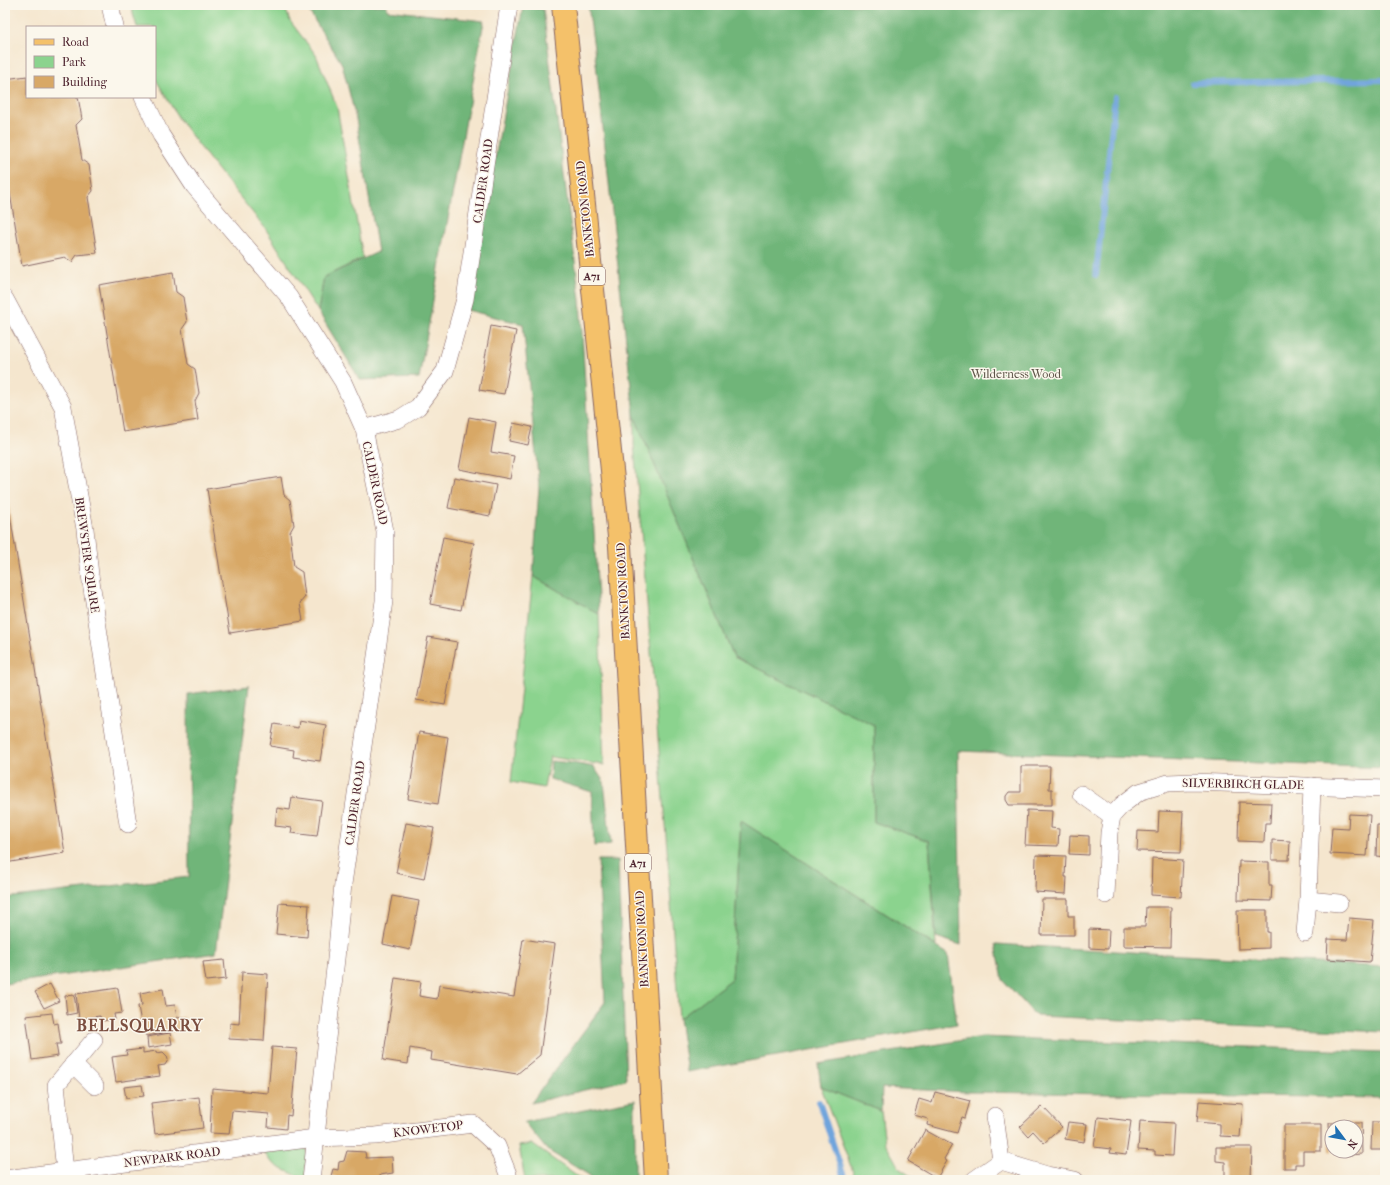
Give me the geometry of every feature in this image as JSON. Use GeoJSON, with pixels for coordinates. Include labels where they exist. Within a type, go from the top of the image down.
{"type":"FeatureCollection","features":[{"type":"Feature","properties":{"kind":"main road","name":"BANKTON ROAD"},"geometry":{"type":"LineString","coordinates":[[564,5],[620,546],[656,1180]]}},
{"type":"Feature","properties":{"kind":"street"},"geometry":{"type":"LineString","coordinates":[[110,5],[115,26]]}},
{"type":"Feature","properties":{"kind":"street","name":"CALDER ROAD"},"geometry":{"type":"LineString","coordinates":[[364,428],[399,419],[418,407],[445,371],[465,299],[509,5]]}},
{"type":"Feature","properties":{"kind":"street","name":"CALDER ROAD"},"geometry":{"type":"LineString","coordinates":[[143,98],[161,135],[194,186],[289,297],[343,382],[364,428],[385,531],[384,601],[343,884],[311,1180]]}},
{"type":"Feature","properties":{"kind":"street","name":"BREWSTER SQUARE"},"geometry":{"type":"LineString","coordinates":[[5,299],[63,407],[85,529],[90,575],[128,824]]}},
{"type":"Feature","properties":{"kind":"street","name":"SILVERBIRCH GLADE"},"geometry":{"type":"LineString","coordinates":[[1112,816],[1122,805],[1139,792],[1168,783],[1193,782],[1385,789]]}},
{"type":"Feature","properties":{"kind":"street","name":"SILVERBIRCH GLADE"},"geometry":{"type":"LineString","coordinates":[[1305,933],[1308,900],[1312,786]]}},
{"type":"Feature","properties":{"kind":"street"},"geometry":{"type":"LineString","coordinates":[[1081,794],[1112,816],[1109,833],[1106,895]]}},
{"type":"Feature","properties":{"kind":"street"},"geometry":{"type":"LineString","coordinates":[[1308,900],[1339,903]]}},
{"type":"Feature","properties":{"kind":"street"},"geometry":{"type":"LineString","coordinates":[[66,1171],[56,1085],[94,1040]]}},
{"type":"Feature","properties":{"kind":"street"},"geometry":{"type":"LineString","coordinates":[[73,1064],[96,1086]]}},
{"type":"Feature","properties":{"kind":"street"},"geometry":{"type":"LineString","coordinates":[[995,1116],[1001,1160]]}},
{"type":"Feature","properties":{"kind":"street","name":"KNOWETOP"},"geometry":{"type":"LineString","coordinates":[[315,1138],[375,1136],[473,1124],[497,1146],[508,1174],[508,1180]]}},
{"type":"Feature","properties":{"kind":"street","name":"NEWPARK ROAD"},"geometry":{"type":"LineString","coordinates":[[5,1179],[315,1138]]}},
{"type":"Feature","properties":{"kind":"street"},"geometry":{"type":"LineString","coordinates":[[974,1180],[1001,1160]]}},
{"type":"Feature","properties":{"kind":"street"},"geometry":{"type":"LineString","coordinates":[[1001,1160],[1047,1175],[1075,1180]]}},
{"type":"Feature","properties":{"kind":"green space"},"geometry":{"type":"Polygon","coordinates":[[[132,5],[284,5],[290,21],[316,55],[337,107],[363,258],[324,277],[318,311],[265,228],[179,119],[156,80],[156,26],[137,26],[132,5]]]}},
{"type":"Feature","properties":{"kind":"green space"},"geometry":{"type":"Polygon","coordinates":[[[305,5],[387,5],[387,10],[484,21],[419,378],[360,380],[318,311],[324,277],[378,252],[356,119],[342,64],[305,5]]]}},
{"type":"Feature","properties":{"kind":"green space","name":"Wilderness Wood"},"geometry":{"type":"Polygon","coordinates":[[[588,5],[1385,5],[1385,768],[958,751],[961,945],[936,937],[929,841],[874,822],[874,725],[734,657],[634,415],[596,63],[588,5]]]}},
{"type":"Feature","properties":{"kind":"green space"},"geometry":{"type":"Polygon","coordinates":[[[523,7],[543,9],[580,300],[599,614],[533,576],[539,486],[523,324],[467,310],[523,7]]]}},
{"type":"Feature","properties":{"kind":"green space"},"geometry":{"type":"Polygon","coordinates":[[[634,415],[734,657],[874,725],[874,822],[929,841],[936,946],[741,821],[732,979],[679,1019],[668,861],[634,445],[634,415]]]}},
{"type":"Feature","properties":{"kind":"green space"},"geometry":{"type":"Polygon","coordinates":[[[533,576],[599,614],[604,765],[550,757],[544,788],[511,782],[533,576]]]}},
{"type":"Feature","properties":{"kind":"green space"},"geometry":{"type":"Polygon","coordinates":[[[249,686],[216,953],[5,984],[5,898],[189,877],[188,694],[249,686]]]}},
{"type":"Feature","properties":{"kind":"green space"},"geometry":{"type":"Polygon","coordinates":[[[551,761],[594,767],[604,782],[611,844],[594,846],[592,792],[550,779],[551,761]]]}},
{"type":"Feature","properties":{"kind":"green space"},"geometry":{"type":"Polygon","coordinates":[[[741,821],[948,954],[957,1024],[687,1072],[679,1019],[732,979],[741,821]]]}},
{"type":"Feature","properties":{"kind":"green space"},"geometry":{"type":"Polygon","coordinates":[[[598,860],[618,860],[626,1080],[531,1103],[605,1002],[598,860]]]}},
{"type":"Feature","properties":{"kind":"green space"},"geometry":{"type":"Polygon","coordinates":[[[996,944],[1385,967],[1385,1032],[1036,1016],[1003,980],[996,944]]]}},
{"type":"Feature","properties":{"kind":"green space"},"geometry":{"type":"Polygon","coordinates":[[[982,1037],[1385,1052],[1385,1098],[969,1092],[882,1088],[881,1111],[821,1087],[818,1064],[982,1037]]]}},
{"type":"Feature","properties":{"kind":"green space"},"geometry":{"type":"Polygon","coordinates":[[[821,1087],[881,1111],[885,1143],[900,1169],[917,1180],[856,1180],[821,1087]]]}},
{"type":"Feature","properties":{"kind":"green space"},"geometry":{"type":"Polygon","coordinates":[[[635,1100],[635,1180],[590,1180],[589,1175],[547,1150],[524,1122],[635,1100]]]}},
{"type":"Feature","properties":{"kind":"green space"},"geometry":{"type":"Polygon","coordinates":[[[532,1144],[582,1180],[525,1180],[519,1146],[532,1144]]]}},
{"type":"Feature","properties":{"kind":"green space"},"geometry":{"type":"Polygon","coordinates":[[[307,1148],[305,1179],[280,1168],[270,1161],[264,1152],[307,1148]]]}},
{"type":"Feature","properties":{"kind":"building"},"geometry":{"type":"Polygon","coordinates":[[[26,76],[26,98],[78,98],[82,119],[76,125],[82,160],[89,165],[93,191],[88,197],[97,253],[77,255],[72,262],[65,257],[22,266],[5,163],[5,79],[26,76]]]}},
{"type":"Feature","properties":{"kind":"building"},"geometry":{"type":"Polygon","coordinates":[[[173,272],[176,292],[183,297],[187,322],[182,329],[188,364],[195,369],[199,393],[195,401],[198,420],[123,432],[99,285],[173,272]]]}},
{"type":"Feature","properties":{"kind":"building"},"geometry":{"type":"Polygon","coordinates":[[[491,326],[516,331],[504,394],[479,390],[491,326]]]}},
{"type":"Feature","properties":{"kind":"building"},"geometry":{"type":"Polygon","coordinates":[[[469,417],[496,422],[491,452],[514,456],[510,479],[459,469],[469,417]]]}},
{"type":"Feature","properties":{"kind":"building"},"geometry":{"type":"Polygon","coordinates":[[[513,423],[532,427],[528,445],[509,441],[513,423]]]}},
{"type":"Feature","properties":{"kind":"building"},"geometry":{"type":"Polygon","coordinates":[[[281,477],[284,495],[290,500],[294,525],[290,532],[294,567],[302,572],[305,597],[300,603],[303,621],[230,633],[207,489],[281,477]]]}},
{"type":"Feature","properties":{"kind":"building"},"geometry":{"type":"Polygon","coordinates":[[[454,477],[496,485],[490,516],[448,508],[454,477]]]}},
{"type":"Feature","properties":{"kind":"building"},"geometry":{"type":"Polygon","coordinates":[[[5,484],[65,853],[5,863],[5,484]]]}},
{"type":"Feature","properties":{"kind":"building"},"geometry":{"type":"Polygon","coordinates":[[[443,537],[474,543],[461,610],[430,604],[443,537]]]}},
{"type":"Feature","properties":{"kind":"building"},"geometry":{"type":"Polygon","coordinates":[[[428,637],[457,642],[445,705],[416,700],[428,637]]]}},
{"type":"Feature","properties":{"kind":"building"},"geometry":{"type":"Polygon","coordinates":[[[299,720],[326,725],[320,761],[293,757],[294,750],[270,746],[274,724],[298,728],[299,720]]]}},
{"type":"Feature","properties":{"kind":"building"},"geometry":{"type":"Polygon","coordinates":[[[419,732],[448,737],[438,804],[408,799],[419,732]]]}},
{"type":"Feature","properties":{"kind":"building"},"geometry":{"type":"Polygon","coordinates":[[[1021,766],[1050,766],[1049,789],[1052,789],[1052,805],[1009,805],[1006,800],[1006,796],[1009,792],[1021,792],[1021,766]]]}},
{"type":"Feature","properties":{"kind":"building"},"geometry":{"type":"Polygon","coordinates":[[[292,797],[322,801],[317,836],[291,833],[292,828],[275,826],[277,808],[290,810],[292,797]]]}},
{"type":"Feature","properties":{"kind":"building"},"geometry":{"type":"Polygon","coordinates":[[[1239,802],[1271,803],[1270,823],[1265,823],[1264,842],[1238,841],[1239,802]]]}},
{"type":"Feature","properties":{"kind":"building"},"geometry":{"type":"Polygon","coordinates":[[[1027,810],[1052,811],[1051,828],[1059,829],[1058,846],[1025,845],[1027,810]]]}},
{"type":"Feature","properties":{"kind":"building"},"geometry":{"type":"Polygon","coordinates":[[[1159,811],[1183,812],[1181,852],[1137,851],[1138,831],[1158,832],[1159,811]]]}},
{"type":"Feature","properties":{"kind":"building"},"geometry":{"type":"Polygon","coordinates":[[[1349,814],[1370,815],[1367,856],[1330,854],[1332,827],[1348,828],[1349,814]]]}},
{"type":"Feature","properties":{"kind":"building"},"geometry":{"type":"Polygon","coordinates":[[[406,823],[434,828],[424,879],[396,873],[406,823]]]}},
{"type":"Feature","properties":{"kind":"building"},"geometry":{"type":"Polygon","coordinates":[[[1377,826],[1385,826],[1385,857],[1376,856],[1377,826]]]}},
{"type":"Feature","properties":{"kind":"building"},"geometry":{"type":"Polygon","coordinates":[[[1070,835],[1089,836],[1089,855],[1069,854],[1070,835]]]}},
{"type":"Feature","properties":{"kind":"building"},"geometry":{"type":"Polygon","coordinates":[[[1272,840],[1290,841],[1289,860],[1272,860],[1272,840]]]}},
{"type":"Feature","properties":{"kind":"building"},"geometry":{"type":"Polygon","coordinates":[[[1036,855],[1066,856],[1066,894],[1035,892],[1036,855]]]}},
{"type":"Feature","properties":{"kind":"building"},"geometry":{"type":"Polygon","coordinates":[[[1152,858],[1183,860],[1181,897],[1151,895],[1152,858]]]}},
{"type":"Feature","properties":{"kind":"building"},"geometry":{"type":"Polygon","coordinates":[[[1239,861],[1269,862],[1269,885],[1272,885],[1271,901],[1238,900],[1239,861]]]}},
{"type":"Feature","properties":{"kind":"building"},"geometry":{"type":"Polygon","coordinates":[[[392,896],[419,901],[410,950],[383,944],[392,896]]]}},
{"type":"Feature","properties":{"kind":"building"},"geometry":{"type":"Polygon","coordinates":[[[1042,899],[1068,899],[1068,916],[1074,916],[1074,935],[1041,935],[1042,899]]]}},
{"type":"Feature","properties":{"kind":"building"},"geometry":{"type":"Polygon","coordinates":[[[279,903],[309,905],[307,937],[276,934],[279,903]]]}},
{"type":"Feature","properties":{"kind":"building"},"geometry":{"type":"Polygon","coordinates":[[[1146,907],[1171,907],[1170,947],[1124,946],[1124,927],[1145,927],[1146,907]]]}},
{"type":"Feature","properties":{"kind":"building"},"geometry":{"type":"Polygon","coordinates":[[[1237,910],[1267,910],[1269,948],[1238,949],[1237,910]]]}},
{"type":"Feature","properties":{"kind":"building"},"geometry":{"type":"Polygon","coordinates":[[[1349,918],[1374,920],[1370,962],[1327,959],[1328,939],[1347,940],[1349,918]]]}},
{"type":"Feature","properties":{"kind":"building"},"geometry":{"type":"Polygon","coordinates":[[[1089,929],[1109,930],[1108,949],[1089,948],[1089,929]]]}},
{"type":"Feature","properties":{"kind":"building"},"geometry":{"type":"Polygon","coordinates":[[[523,939],[555,944],[540,1055],[517,1074],[431,1060],[432,1052],[410,1048],[408,1064],[383,1060],[395,978],[421,982],[419,996],[437,999],[439,985],[514,997],[523,939]]]}},
{"type":"Feature","properties":{"kind":"building"},"geometry":{"type":"Polygon","coordinates":[[[224,960],[226,979],[206,981],[203,962],[224,960]]]}},
{"type":"Feature","properties":{"kind":"building"},"geometry":{"type":"Polygon","coordinates":[[[242,972],[268,974],[264,1041],[229,1039],[230,1023],[239,1024],[242,972]]]}},
{"type":"Feature","properties":{"kind":"building"},"geometry":{"type":"Polygon","coordinates":[[[50,984],[59,1001],[44,1008],[35,992],[50,984]]]}},
{"type":"Feature","properties":{"kind":"building"},"geometry":{"type":"Polygon","coordinates":[[[118,988],[122,1013],[114,1014],[115,1019],[101,1021],[100,1016],[79,1019],[76,994],[118,988]]]}},
{"type":"Feature","properties":{"kind":"building"},"geometry":{"type":"Polygon","coordinates":[[[163,989],[166,1006],[175,1005],[177,1018],[184,1017],[186,1029],[146,1036],[144,1022],[141,1023],[138,1006],[142,1005],[140,993],[163,989]]]}},
{"type":"Feature","properties":{"kind":"building"},"geometry":{"type":"Polygon","coordinates":[[[74,995],[77,1013],[67,1015],[65,996],[74,995]]]}},
{"type":"Feature","properties":{"kind":"building"},"geometry":{"type":"Polygon","coordinates":[[[52,1013],[54,1024],[58,1023],[61,1044],[56,1044],[58,1056],[32,1060],[26,1016],[52,1013]]]}},
{"type":"Feature","properties":{"kind":"building"},"geometry":{"type":"Polygon","coordinates":[[[170,1033],[172,1044],[148,1048],[147,1037],[170,1033]]]}},
{"type":"Feature","properties":{"kind":"building"},"geometry":{"type":"Polygon","coordinates":[[[272,1047],[297,1049],[291,1116],[287,1115],[286,1129],[268,1127],[269,1114],[232,1111],[229,1134],[210,1133],[212,1088],[268,1093],[272,1047]]]}},
{"type":"Feature","properties":{"kind":"building"},"geometry":{"type":"Polygon","coordinates":[[[143,1049],[143,1053],[156,1051],[157,1053],[163,1052],[167,1056],[168,1060],[165,1065],[158,1066],[160,1076],[116,1082],[112,1057],[127,1055],[126,1051],[143,1049]]]}},
{"type":"Feature","properties":{"kind":"building"},"geometry":{"type":"Polygon","coordinates":[[[142,1085],[144,1096],[126,1098],[124,1087],[142,1085]]]}},
{"type":"Feature","properties":{"kind":"building"},"geometry":{"type":"Polygon","coordinates":[[[935,1092],[970,1101],[965,1118],[962,1117],[957,1133],[927,1125],[928,1119],[914,1115],[919,1099],[932,1103],[935,1092]]]}},
{"type":"Feature","properties":{"kind":"building"},"geometry":{"type":"Polygon","coordinates":[[[199,1097],[203,1128],[155,1134],[151,1103],[199,1097]]]}},
{"type":"Feature","properties":{"kind":"building"},"geometry":{"type":"Polygon","coordinates":[[[1199,1101],[1243,1104],[1240,1137],[1220,1136],[1220,1124],[1197,1122],[1199,1101]]]}},
{"type":"Feature","properties":{"kind":"building"},"geometry":{"type":"Polygon","coordinates":[[[1042,1106],[1062,1127],[1044,1143],[1033,1131],[1028,1136],[1020,1127],[1042,1106]]]}},
{"type":"Feature","properties":{"kind":"building"},"geometry":{"type":"Polygon","coordinates":[[[1098,1117],[1131,1121],[1126,1155],[1110,1153],[1111,1149],[1094,1147],[1098,1117]]]}},
{"type":"Feature","properties":{"kind":"building"},"geometry":{"type":"Polygon","coordinates":[[[1140,1121],[1174,1123],[1172,1156],[1155,1155],[1155,1151],[1138,1150],[1140,1121]]]}},
{"type":"Feature","properties":{"kind":"building"},"geometry":{"type":"Polygon","coordinates":[[[1068,1122],[1087,1124],[1084,1142],[1065,1139],[1068,1122]]]}},
{"type":"Feature","properties":{"kind":"building"},"geometry":{"type":"Polygon","coordinates":[[[1372,1122],[1385,1122],[1385,1150],[1371,1150],[1372,1122]]]}},
{"type":"Feature","properties":{"kind":"building"},"geometry":{"type":"Polygon","coordinates":[[[1284,1125],[1321,1125],[1321,1151],[1303,1151],[1303,1164],[1295,1164],[1295,1168],[1284,1168],[1284,1125]]]}},
{"type":"Feature","properties":{"kind":"building"},"geometry":{"type":"Polygon","coordinates":[[[925,1130],[952,1145],[944,1159],[947,1161],[937,1178],[908,1161],[925,1130]]]}},
{"type":"Feature","properties":{"kind":"building"},"geometry":{"type":"Polygon","coordinates":[[[1216,1147],[1252,1147],[1251,1180],[1225,1179],[1225,1162],[1216,1161],[1216,1147]]]}},
{"type":"Feature","properties":{"kind":"building"},"geometry":{"type":"Polygon","coordinates":[[[347,1151],[365,1152],[366,1158],[392,1157],[393,1173],[380,1175],[381,1180],[336,1180],[336,1177],[331,1176],[333,1169],[338,1170],[339,1162],[344,1161],[347,1151]]]}},
{"type":"Feature","properties":{"kind":"waterway"},"geometry":{"type":"LineString","coordinates":[[1193,83],[1385,80]]}},
{"type":"Feature","properties":{"kind":"waterway"},"geometry":{"type":"LineString","coordinates":[[1096,275],[1115,97]]}},
{"type":"Feature","properties":{"kind":"waterway"},"geometry":{"type":"LineString","coordinates":[[819,1102],[845,1180]]}},
{"type":"Feature","properties":{"kind":"district","name":"BELLSQUARRY"},"geometry":{"type":"Point","coordinates":[140,1025]}}]}
